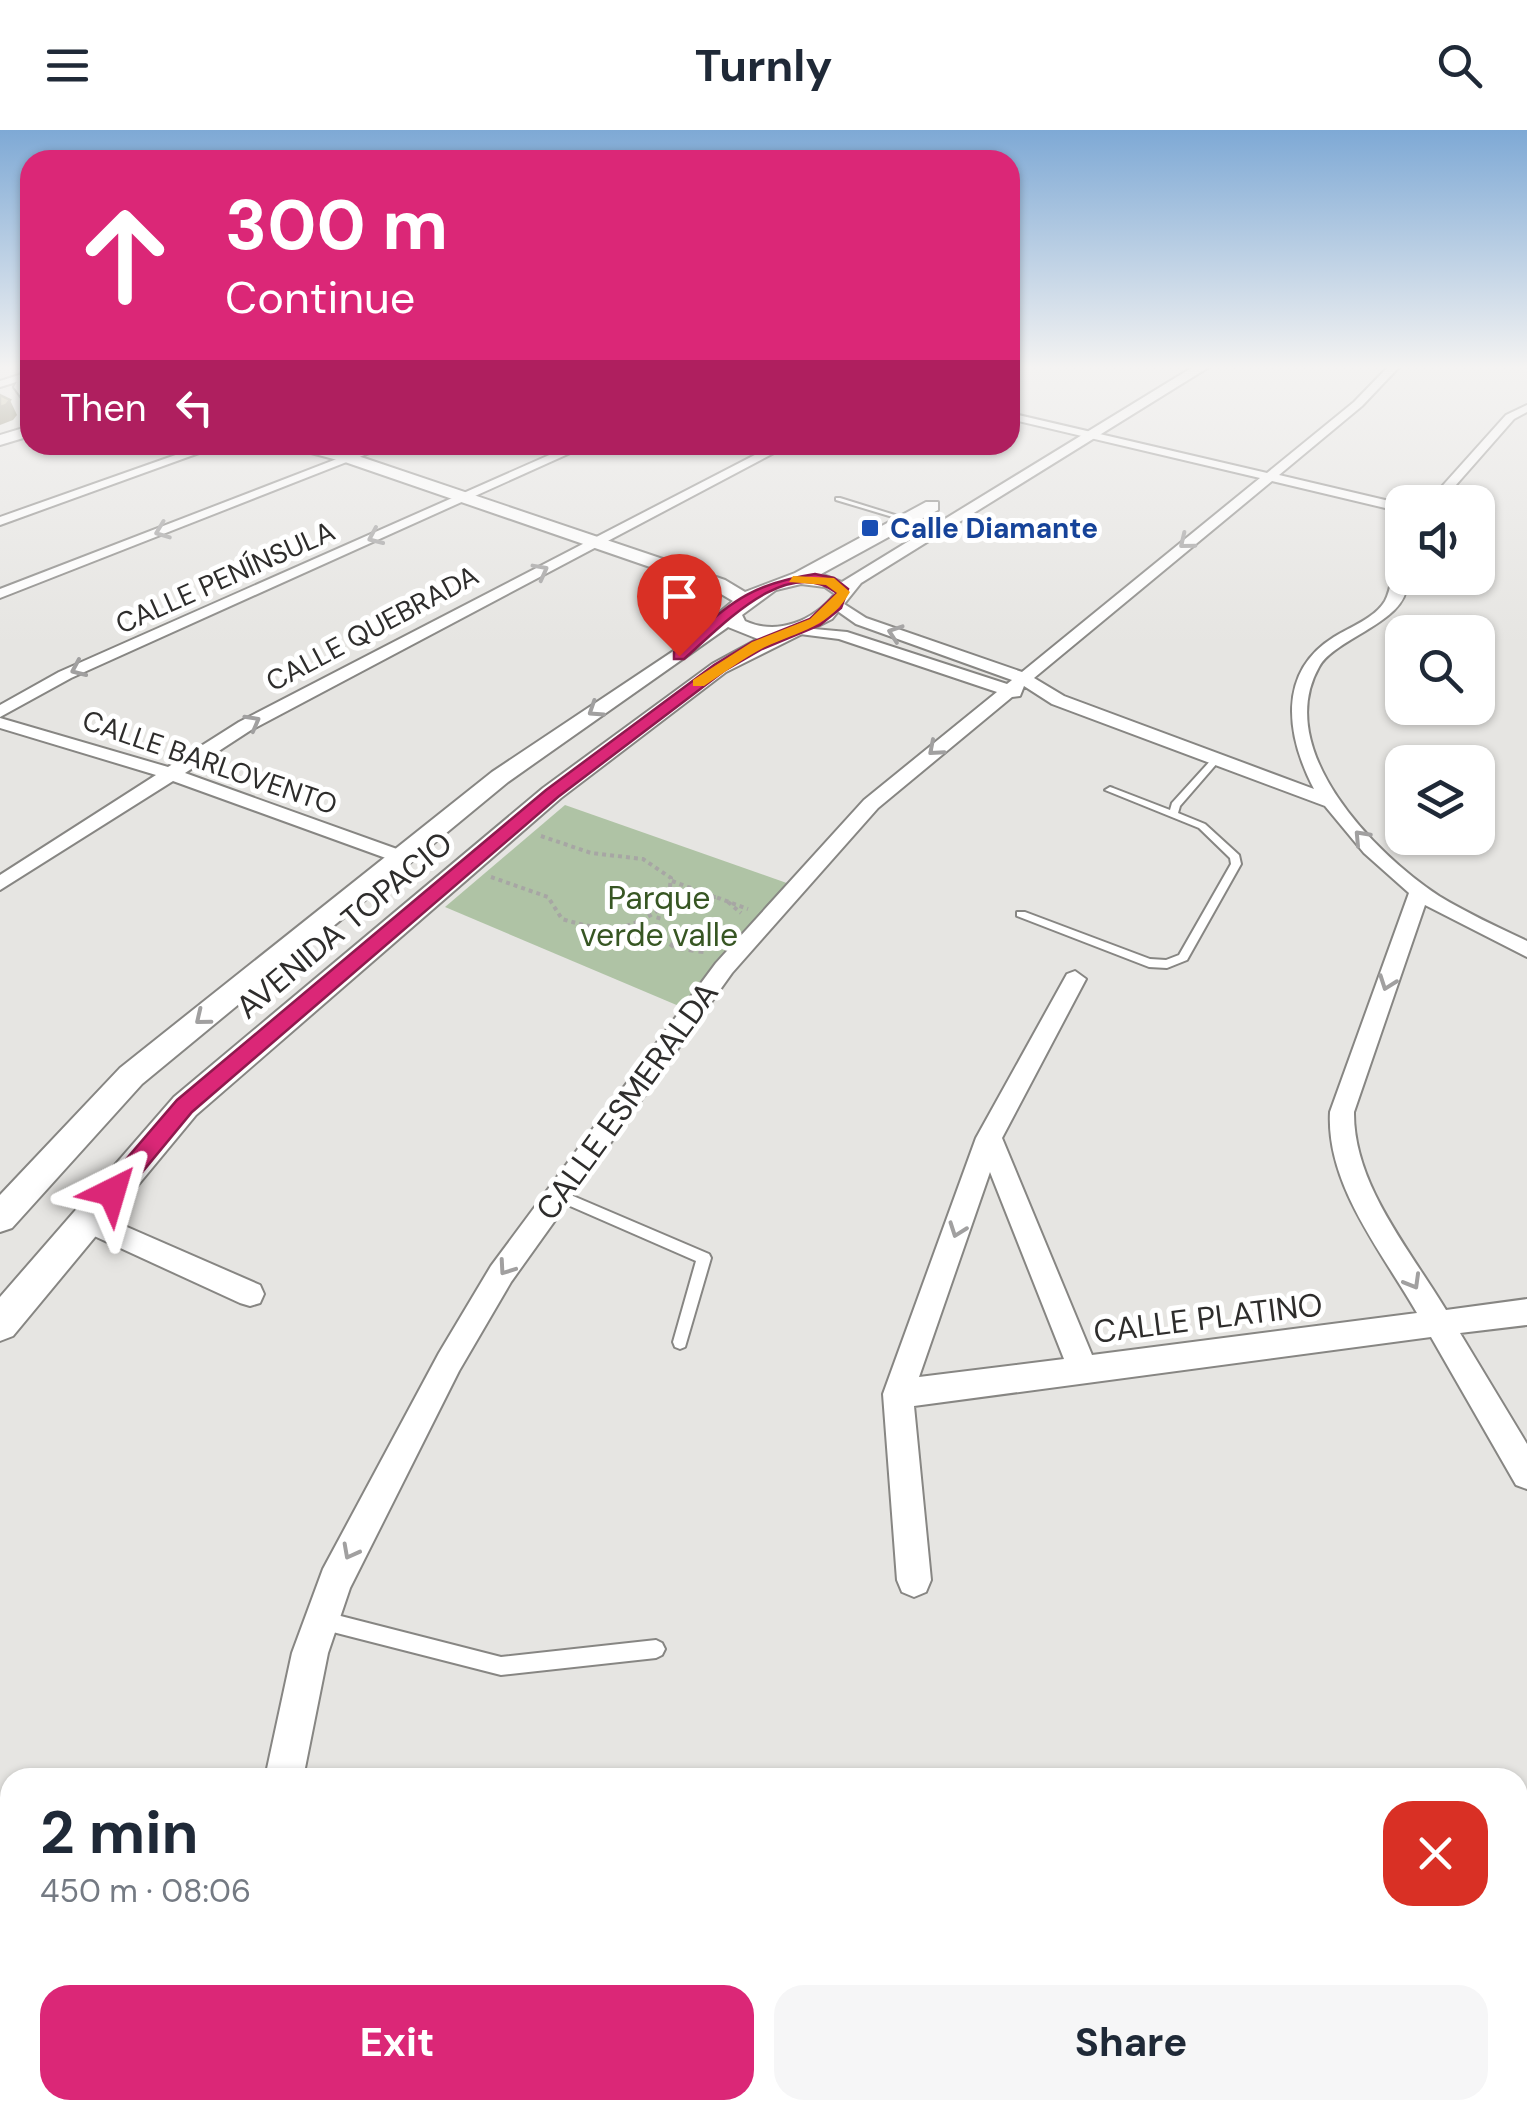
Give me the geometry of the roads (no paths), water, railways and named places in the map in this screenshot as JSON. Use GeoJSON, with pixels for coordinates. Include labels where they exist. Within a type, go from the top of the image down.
{"type":"FeatureCollection","features":[{"type":"Feature","properties":{"kind":"street"},"geometry":{"type":"LineString","coordinates":[[0,521],[173,460]]}},
{"type":"Feature","properties":{"kind":"street"},"geometry":{"type":"LineString","coordinates":[[0,594],[342,460]]}},
{"type":"Feature","properties":{"kind":"street"},"geometry":{"type":"LineString","coordinates":[[387,460],[464,498],[718,584],[738,607],[742,629],[841,636],[1012,684],[1328,802]]}},
{"type":"Feature","properties":{"kind":"street"},"geometry":{"type":"LineString","coordinates":[[399,460],[721,564]]}},
{"type":"Feature","properties":{"kind":"street","name":"CALLE PENÍNSULA"},"geometry":{"type":"LineString","coordinates":[[0,712],[65,675],[549,460]]}},
{"type":"Feature","properties":{"kind":"street","name":"CALLE QUEBRADA"},"geometry":{"type":"LineString","coordinates":[[0,884],[244,726],[755,460]]}},
{"type":"Feature","properties":{"kind":"street"},"geometry":{"type":"LineString","coordinates":[[840,599],[854,579],[1048,460]]}},
{"type":"Feature","properties":{"kind":"street"},"geometry":{"type":"LineString","coordinates":[[1196,460],[1385,504]]}},
{"type":"Feature","properties":{"kind":"street","name":"CALLE ESMERALDA"},"geometry":{"type":"LineString","coordinates":[[285,1768],[291,1726],[334,1581],[449,1362],[501,1274],[722,959],[770,917],[871,804],[1287,460]]}},
{"type":"Feature","properties":{"kind":"street"},"geometry":{"type":"LineString","coordinates":[[1449,485],[1472,460]]}},
{"type":"Feature","properties":{"kind":"street"},"geometry":{"type":"LineString","coordinates":[[791,580],[942,500]]}},
{"type":"Feature","properties":{"kind":"street"},"geometry":{"type":"LineString","coordinates":[[749,573],[829,581],[862,621],[1012,684]]}},
{"type":"Feature","properties":{"kind":"street","name":"AVENIDA TOPACIO"},"geometry":{"type":"LineString","coordinates":[[0,1218],[131,1076],[400,857],[545,744],[679,656],[738,607],[791,580]]}},
{"type":"Feature","properties":{"kind":"street"},"geometry":{"type":"LineString","coordinates":[[1393,595],[1390,605],[1318,655],[1302,684],[1299,731],[1328,802],[1420,891],[1527,950]]}},
{"type":"Feature","properties":{"kind":"street","name":"AVENIDA TOPACIO"},"geometry":{"type":"LineString","coordinates":[[0,1324],[184,1106],[514,826],[719,668],[789,632],[840,599]]}},
{"type":"Feature","properties":{"kind":"street","name":"CALLE BARLOVENTO"},"geometry":{"type":"LineString","coordinates":[[0,722],[171,774],[400,857]]}},
{"type":"Feature","properties":{"kind":"street"},"geometry":{"type":"LineString","coordinates":[[1420,891],[1342,1112],[1340,1141],[1349,1171],[1527,1474]]}},
{"type":"Feature","properties":{"kind":"street"},"geometry":{"type":"LineString","coordinates":[[914,1580],[898,1394],[989,1138],[1074,979]]}},
{"type":"Feature","properties":{"kind":"street"},"geometry":{"type":"LineString","coordinates":[[989,1138],[1083,1370]]}},
{"type":"Feature","properties":{"kind":"street"},"geometry":{"type":"LineString","coordinates":[[88,1220],[250,1294]]}},
{"type":"Feature","properties":{"kind":"street","name":"CALLE PLATINO"},"geometry":{"type":"LineString","coordinates":[[898,1394],[1527,1312]]}},
{"type":"Feature","properties":{"kind":"lane"},"geometry":{"type":"LineString","coordinates":[[838,499],[908,520]]}},
{"type":"Feature","properties":{"kind":"lane"},"geometry":{"type":"LineString","coordinates":[[1174,812],[1175,805],[1215,761]]}},
{"type":"Feature","properties":{"kind":"lane"},"geometry":{"type":"LineString","coordinates":[[1021,914],[1149,963],[1176,962],[1236,864],[1230,850],[1216,836],[1174,812],[1110,790]]}},
{"type":"Feature","properties":{"kind":"lane"},"geometry":{"type":"LineString","coordinates":[[559,1195],[704,1258],[680,1342]]}},
{"type":"Feature","properties":{"kind":"lane"},"geometry":{"type":"LineString","coordinates":[[322,1620],[501,1666],[656,1648]]}},
{"type":"Feature","properties":{"kind":"place","name":"Calle Diamante"},"geometry":{"type":"Point","coordinates":[870,528]}},
{"type":"Feature","properties":{"kind":"park label","name":"Parque verde valle"},"geometry":{"type":"Point","coordinates":[659,916]}}]}
